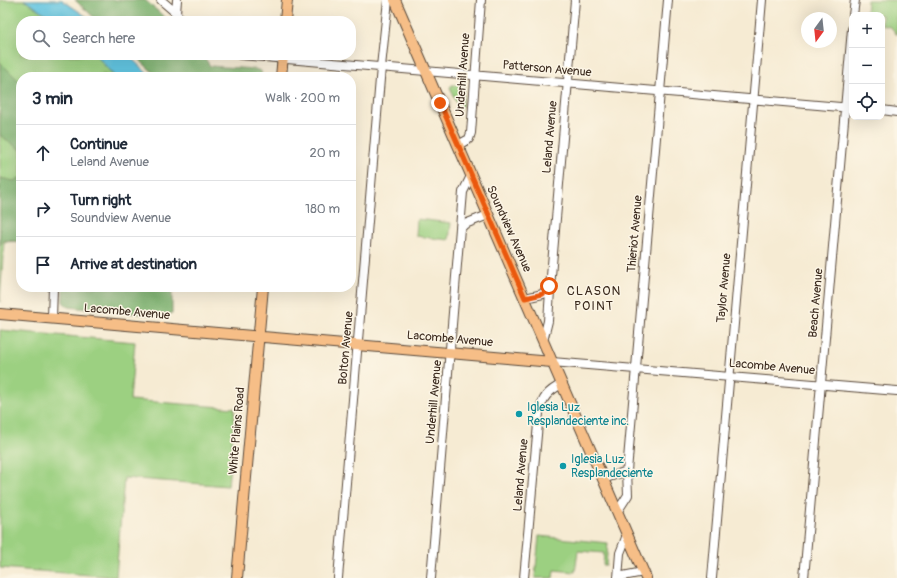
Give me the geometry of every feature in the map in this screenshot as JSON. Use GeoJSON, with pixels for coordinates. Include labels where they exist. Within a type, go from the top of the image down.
{"type":"FeatureCollection","features":[{"type":"Feature","properties":{"kind":"main road"},"geometry":{"type":"LineString","coordinates":[[285,16],[287,0]]}},
{"type":"Feature","properties":{"kind":"main road","name":"Soundview Avenue"},"geometry":{"type":"LineString","coordinates":[[395,0],[645,575]]}},
{"type":"Feature","properties":{"kind":"main road"},"geometry":{"type":"LineString","coordinates":[[281,72],[282,60]]}},
{"type":"Feature","properties":{"kind":"main road","name":"White Plains Road"},"geometry":{"type":"LineString","coordinates":[[237,578],[262,292]]}},
{"type":"Feature","properties":{"kind":"main road","name":"Lacombe Avenue"},"geometry":{"type":"LineString","coordinates":[[0,314],[552,362]]}},
{"type":"Feature","properties":{"kind":"street"},"geometry":{"type":"LineString","coordinates":[[161,0],[178,16]]}},
{"type":"Feature","properties":{"kind":"street"},"geometry":{"type":"LineString","coordinates":[[176,13],[177,0]]}},
{"type":"Feature","properties":{"kind":"street","name":"Bolton Avenue"},"geometry":{"type":"LineString","coordinates":[[338,578],[388,0]]}},
{"type":"Feature","properties":{"kind":"street","name":"Underhill Avenue"},"geometry":{"type":"LineString","coordinates":[[458,145],[469,139],[471,133],[481,0]]}},
{"type":"Feature","properties":{"kind":"street","name":"Leland Avenue"},"geometry":{"type":"LineString","coordinates":[[525,298],[543,294],[549,286],[575,0]]}},
{"type":"Feature","properties":{"kind":"street","name":"Thieriot Avenue"},"geometry":{"type":"LineString","coordinates":[[617,512],[628,495],[627,471],[668,0]]}},
{"type":"Feature","properties":{"kind":"street","name":"Taylor Avenue"},"geometry":{"type":"LineString","coordinates":[[712,578],[762,0]]}},
{"type":"Feature","properties":{"kind":"street"},"geometry":{"type":"LineString","coordinates":[[853,12],[854,0]]}},
{"type":"Feature","properties":{"kind":"street","name":"Beach Avenue"},"geometry":{"type":"LineString","coordinates":[[850,84],[851,48]]}},
{"type":"Feature","properties":{"kind":"street","name":"Patterson Avenue"},"geometry":{"type":"LineString","coordinates":[[312,60],[849,107]]}},
{"type":"Feature","properties":{"kind":"street","name":"Beach Avenue"},"geometry":{"type":"LineString","coordinates":[[804,578],[821,385],[849,107]]}},
{"type":"Feature","properties":{"kind":"street"},"geometry":{"type":"LineString","coordinates":[[885,110],[897,112]]}},
{"type":"Feature","properties":{"kind":"street","name":"Underhill Avenue"},"geometry":{"type":"LineString","coordinates":[[431,578],[463,192],[471,176]]}},
{"type":"Feature","properties":{"kind":"street"},"geometry":{"type":"LineString","coordinates":[[460,229],[465,224],[488,214]]}},
{"type":"Feature","properties":{"kind":"street","name":"Leland Avenue"},"geometry":{"type":"LineString","coordinates":[[543,341],[548,321],[550,276]]}},
{"type":"Feature","properties":{"kind":"street"},"geometry":{"type":"LineString","coordinates":[[52,318],[53,292]]}},
{"type":"Feature","properties":{"kind":"street","name":"Lacombe Avenue"},"geometry":{"type":"LineString","coordinates":[[552,362],[897,391]]}},
{"type":"Feature","properties":{"kind":"street","name":"Leland Avenue"},"geometry":{"type":"LineString","coordinates":[[524,578],[539,413],[546,395],[562,384]]}},
{"type":"Feature","properties":{"kind":"street"},"geometry":{"type":"LineString","coordinates":[[603,479],[627,471]]}},
{"type":"Feature","properties":{"kind":"street"},"geometry":{"type":"LineString","coordinates":[[627,535],[620,553],[618,577],[645,575]]}},
{"type":"Feature","properties":{"kind":"green space"},"geometry":{"type":"Polygon","coordinates":[[[0,0],[24,0],[49,16],[16,16],[16,60],[100,60],[111,72],[16,72],[16,241],[4,242],[0,302],[0,0]]]}},
{"type":"Feature","properties":{"kind":"green space"},"geometry":{"type":"Polygon","coordinates":[[[75,0],[145,0],[163,16],[93,16],[75,0]]]}},
{"type":"Feature","properties":{"kind":"green space"},"geometry":{"type":"Polygon","coordinates":[[[867,0],[897,0],[897,35],[891,27],[885,26],[885,12],[866,12],[867,0]]]}},
{"type":"Feature","properties":{"kind":"green space"},"geometry":{"type":"Polygon","coordinates":[[[139,60],[206,60],[210,66],[255,69],[261,72],[153,72],[139,60]]]}},
{"type":"Feature","properties":{"kind":"green space"},"geometry":{"type":"Polygon","coordinates":[[[0,62],[16,78],[16,146],[0,135],[0,62]]]}},
{"type":"Feature","properties":{"kind":"green space"},"geometry":{"type":"Polygon","coordinates":[[[452,85],[464,86],[462,108],[459,110],[450,87],[452,85]]]}},
{"type":"Feature","properties":{"kind":"green space"},"geometry":{"type":"Polygon","coordinates":[[[0,178],[14,181],[16,180],[16,241],[4,240],[0,245],[0,178]]]}},
{"type":"Feature","properties":{"kind":"green space"},"geometry":{"type":"Polygon","coordinates":[[[417,219],[451,223],[449,240],[416,236],[417,219]]]}},
{"type":"Feature","properties":{"kind":"green space"},"geometry":{"type":"Polygon","coordinates":[[[63,292],[172,292],[172,313],[165,316],[68,307],[63,302],[63,292]]]}},
{"type":"Feature","properties":{"kind":"green space"},"geometry":{"type":"Polygon","coordinates":[[[0,330],[135,342],[130,400],[235,408],[228,486],[124,478],[116,577],[0,568],[0,330]]]}},
{"type":"Feature","properties":{"kind":"green space"},"geometry":{"type":"Polygon","coordinates":[[[539,536],[608,543],[606,565],[603,565],[604,553],[578,551],[575,572],[554,570],[553,578],[535,578],[539,536]]]}},
{"type":"Feature","properties":{"kind":"water"},"geometry":{"type":"Polygon","coordinates":[[[24,0],[62,0],[86,16],[49,16],[24,0]]]}},
{"type":"Feature","properties":{"kind":"water"},"geometry":{"type":"Polygon","coordinates":[[[100,60],[133,60],[146,72],[111,72],[100,60]]]}},
{"type":"Feature","properties":{"kind":"place","name":"Iglesia Luz Resplandeciente inc."},"geometry":{"type":"Point","coordinates":[519,414]}},
{"type":"Feature","properties":{"kind":"place","name":"Iglesia Luz Resplandeciente"},"geometry":{"type":"Point","coordinates":[563,466]}},
{"type":"Feature","properties":{"kind":"district","name":"CLASON POINT"},"geometry":{"type":"Point","coordinates":[594,298]}},
{"type":"Feature","properties":{"kind":"route"},"geometry":{"type":"LineString","coordinates":[[440,103],[525,298],[543,294],[549,286]]}}]}
